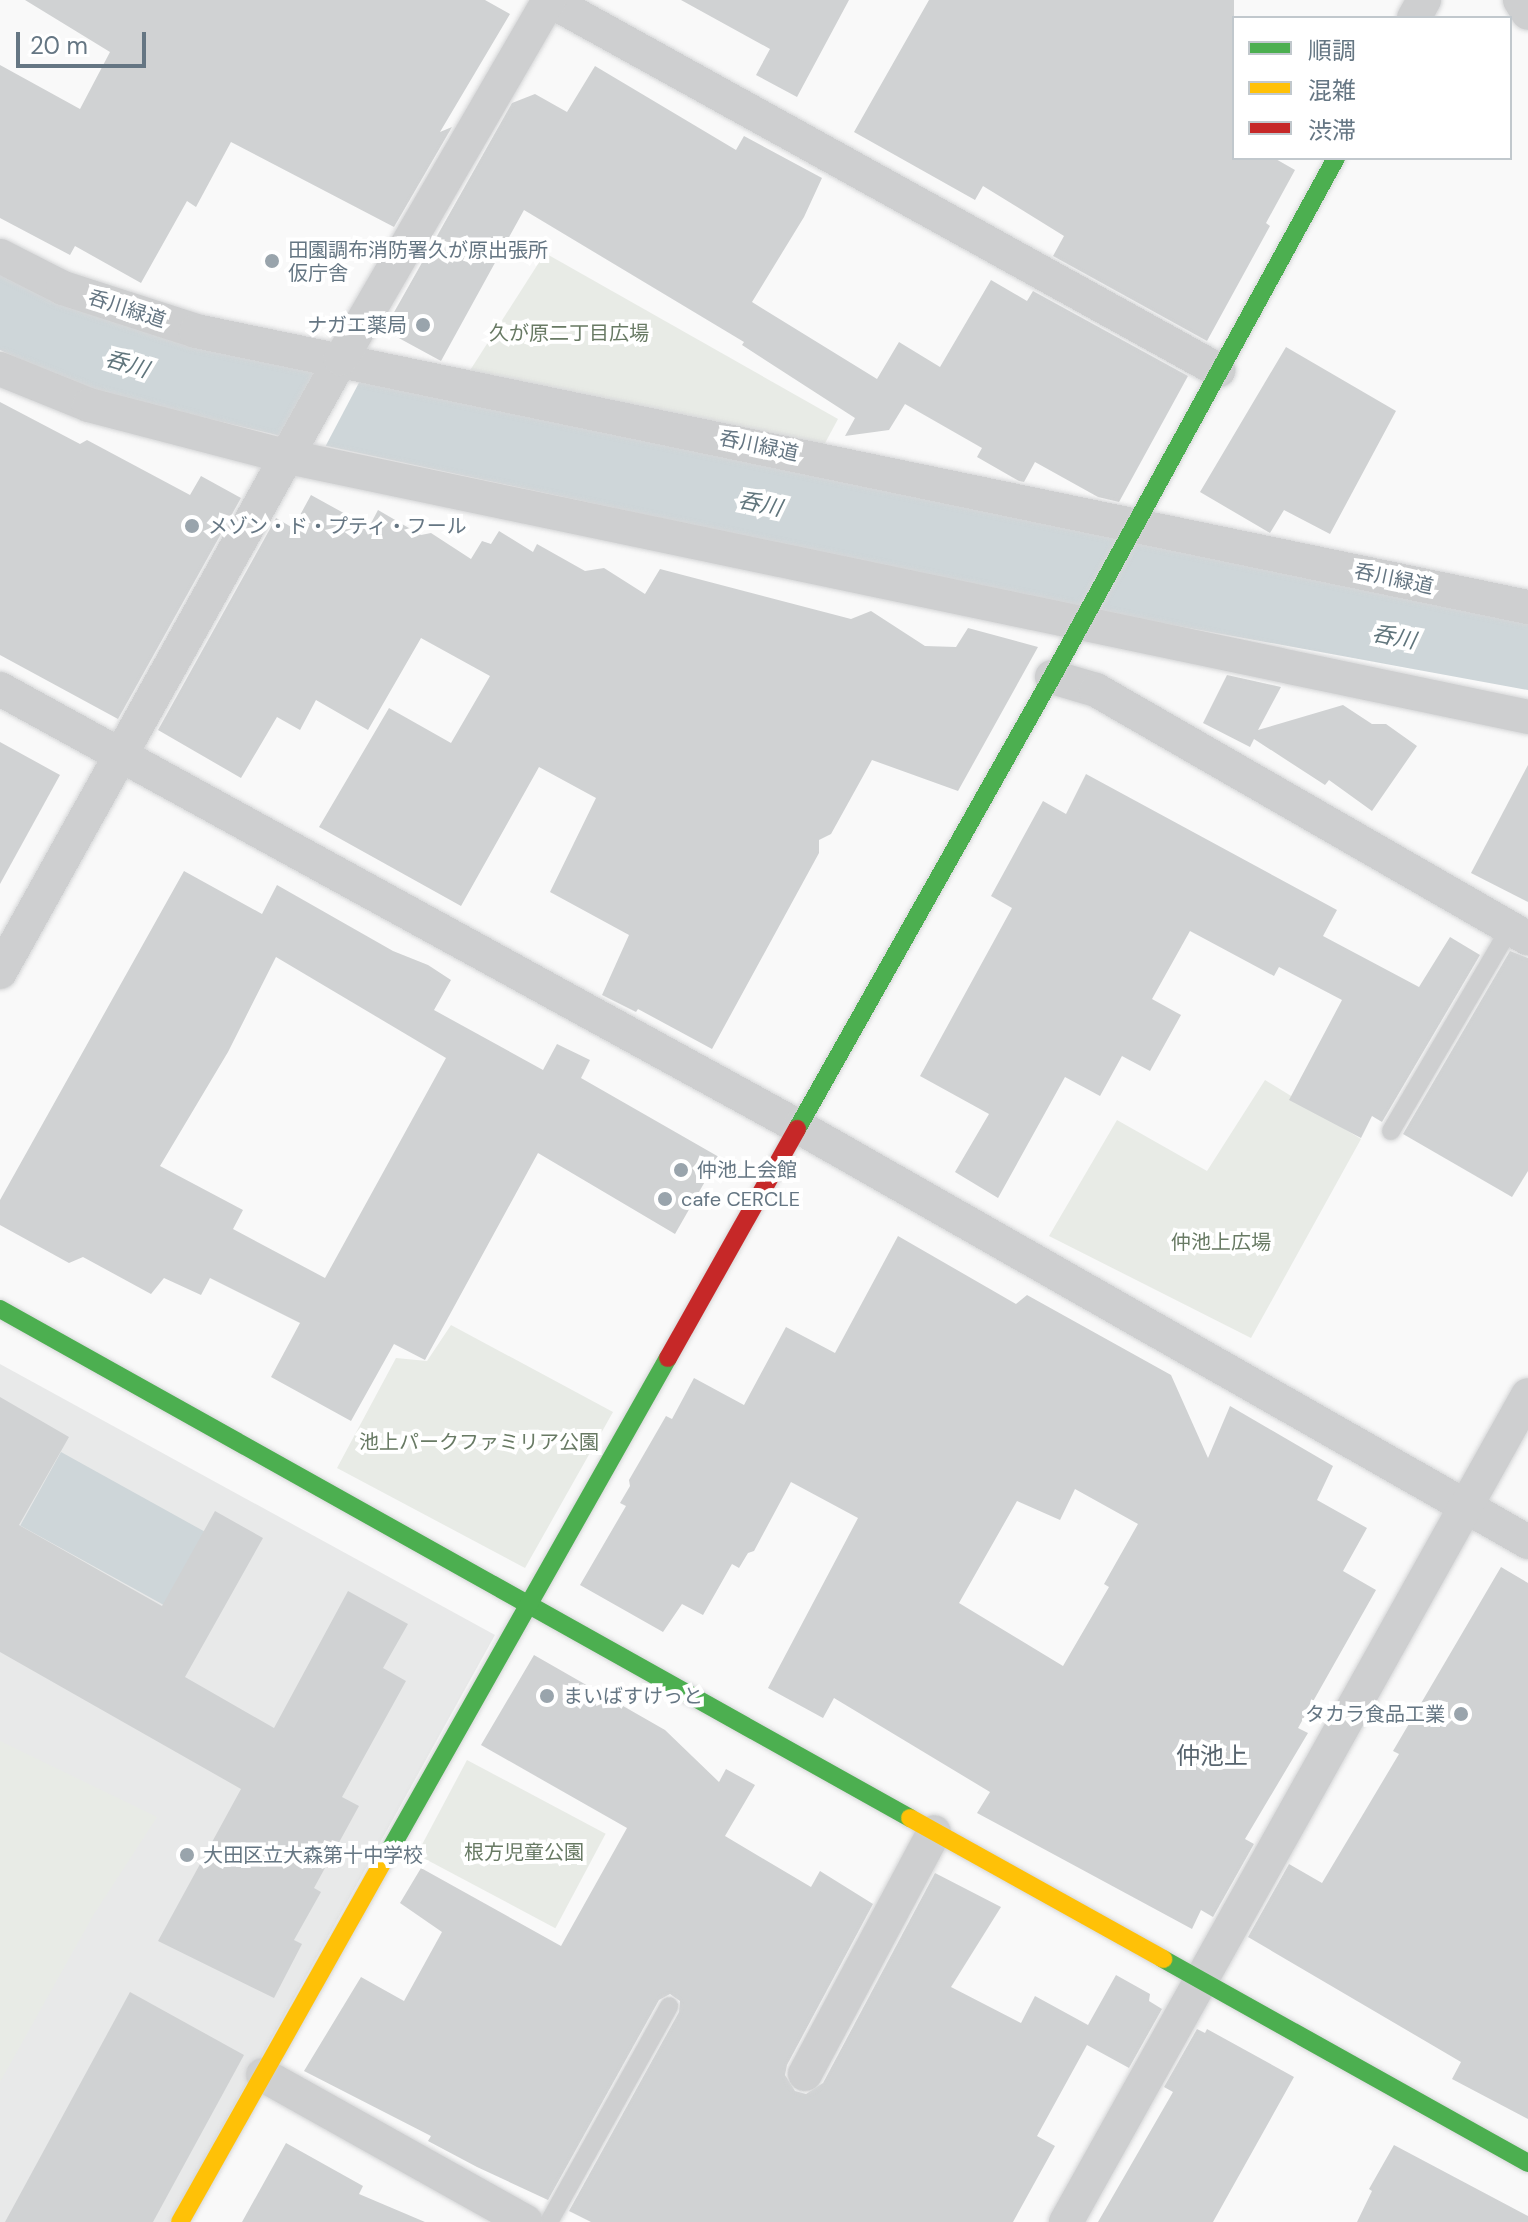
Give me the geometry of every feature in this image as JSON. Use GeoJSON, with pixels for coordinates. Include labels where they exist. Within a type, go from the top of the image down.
{"type":"FeatureCollection","features":[{"type":"Feature","properties":{"kind":"street"},"geometry":{"type":"LineString","coordinates":[[0,972],[293,451],[338,365],[549,0],[1218,370]]}},
{"type":"Feature","properties":{"kind":"street"},"geometry":{"type":"LineString","coordinates":[[1520,0],[1528,13]]}},
{"type":"Feature","properties":{"kind":"street"},"geometry":{"type":"LineString","coordinates":[[180,2222],[1052,677],[1335,160]]}},
{"type":"Feature","properties":{"kind":"street","name":"呑川緑道"},"geometry":{"type":"LineString","coordinates":[[0,256],[63,288],[196,331],[338,365],[1130,532],[1528,607]]}},
{"type":"Feature","properties":{"kind":"street"},"geometry":{"type":"LineString","coordinates":[[0,369],[89,405],[293,451],[1083,617],[1528,717]]}},
{"type":"Feature","properties":{"kind":"street"},"geometry":{"type":"LineString","coordinates":[[1052,677],[1096,690],[1519,933]]}},
{"type":"Feature","properties":{"kind":"street"},"geometry":{"type":"LineString","coordinates":[[0,689],[799,1127],[1528,1542]]}},
{"type":"Feature","properties":{"kind":"street"},"geometry":{"type":"LineString","coordinates":[[0,1309],[1528,2163]]}},
{"type":"Feature","properties":{"kind":"street"},"geometry":{"type":"LineString","coordinates":[[1066,2222],[1528,1395]]}},
{"type":"Feature","properties":{"kind":"street"},"geometry":{"type":"LineString","coordinates":[[805,2074],[934,1832]]}},
{"type":"Feature","properties":{"kind":"street"},"geometry":{"type":"LineString","coordinates":[[263,2075],[526,2222]]}},
{"type":"Feature","properties":{"kind":"lane"},"geometry":{"type":"LineString","coordinates":[[1391,1131],[1519,933]]}},
{"type":"Feature","properties":{"kind":"lane"},"geometry":{"type":"LineString","coordinates":[[549,2222],[669,2006]]}},
{"type":"Feature","properties":{"kind":"shaded area","name":"大田区立大森第十中学校"},"geometry":{"type":"Polygon","coordinates":[[[0,1364],[495,1635],[170,2222],[0,2222],[0,1364]]]}},
{"type":"Feature","properties":{"kind":"green space","name":"久が原二丁目広場"},"geometry":{"type":"Polygon","coordinates":[[[545,253],[838,419],[824,445],[469,372],[545,253]]]}},
{"type":"Feature","properties":{"kind":"green space","name":"仲池上広場"},"geometry":{"type":"Polygon","coordinates":[[[1265,1080],[1361,1139],[1251,1338],[1049,1236],[1117,1120],[1207,1171],[1265,1080]]]}},
{"type":"Feature","properties":{"kind":"green space","name":"池上パークファミリア公園"},"geometry":{"type":"Polygon","coordinates":[[[451,1325],[613,1412],[525,1568],[337,1468],[396,1358],[427,1361],[451,1325]]]}},
{"type":"Feature","properties":{"kind":"green space"},"geometry":{"type":"Polygon","coordinates":[[[0,1741],[157,1817],[94,1914],[0,2082],[0,1741]]]}},
{"type":"Feature","properties":{"kind":"green space","name":"根方児童公園"},"geometry":{"type":"Polygon","coordinates":[[[467,1760],[606,1834],[555,1928],[417,1854],[467,1760]]]}},
{"type":"Feature","properties":{"kind":"water","name":"呑川"},"geometry":{"type":"Polygon","coordinates":[[[0,271],[47,297],[184,345],[1528,619],[1528,690],[1069,606],[285,437],[84,389],[0,350],[0,271]]]}},
{"type":"Feature","properties":{"kind":"water"},"geometry":{"type":"Polygon","coordinates":[[[61,1452],[204,1532],[164,1605],[20,1525],[61,1452]]]}},
{"type":"Feature","properties":{"kind":"pier"},"geometry":{"type":"Polygon","coordinates":[[[318,368],[362,377],[324,449],[280,439],[318,368]]]}},
{"type":"Feature","properties":{"kind":"building"},"geometry":{"type":"Polygon","coordinates":[[[25,0],[485,0],[510,14],[440,132],[452,127],[394,227],[231,142],[196,207],[187,201],[141,283],[75,246],[70,255],[0,218],[0,65],[80,109],[110,52],[25,0]]]}},
{"type":"Feature","properties":{"kind":"building"},"geometry":{"type":"Polygon","coordinates":[[[681,0],[849,0],[797,97],[756,75],[770,49],[681,0]]]}},
{"type":"Feature","properties":{"kind":"building"},"geometry":{"type":"Polygon","coordinates":[[[929,0],[1234,0],[1232,160],[1278,160],[1295,170],[1266,223],[1270,226],[1207,341],[1053,256],[1064,236],[983,186],[975,200],[854,132],[929,0]]]}},
{"type":"Feature","properties":{"kind":"building"},"geometry":{"type":"Polygon","coordinates":[[[595,66],[736,150],[744,136],[822,178],[804,217],[752,302],[877,379],[899,342],[940,367],[991,280],[1027,301],[1033,291],[1188,376],[1119,502],[1098,497],[1035,462],[1024,482],[1019,481],[977,457],[982,448],[905,404],[889,430],[845,436],[855,418],[742,345],[744,342],[524,210],[441,361],[384,330],[512,103],[535,94],[567,112],[595,66]]]}},
{"type":"Feature","properties":{"kind":"building"},"geometry":{"type":"Polygon","coordinates":[[[1286,347],[1396,411],[1330,534],[1284,510],[1270,533],[1200,492],[1286,347]]]}},
{"type":"Feature","properties":{"kind":"building"},"geometry":{"type":"Polygon","coordinates":[[[0,402],[80,444],[87,440],[190,495],[201,476],[241,498],[118,719],[0,655],[0,402]]]}},
{"type":"Feature","properties":{"kind":"building"},"geometry":{"type":"Polygon","coordinates":[[[311,495],[369,527],[378,510],[421,535],[431,533],[471,559],[482,541],[491,544],[499,531],[533,552],[537,544],[585,571],[604,568],[645,594],[660,569],[851,619],[871,611],[925,646],[956,647],[968,628],[1038,647],[958,791],[872,760],[831,834],[819,840],[819,853],[712,1049],[638,1009],[636,1012],[602,995],[629,935],[550,892],[596,798],[539,767],[461,906],[319,827],[389,708],[451,743],[490,676],[421,638],[368,730],[316,700],[300,730],[277,717],[241,778],[158,730],[276,518],[293,528],[311,495]]]}},
{"type":"Feature","properties":{"kind":"building"},"geometry":{"type":"Polygon","coordinates":[[[1227,675],[1281,687],[1258,730],[1343,705],[1372,724],[1386,724],[1417,746],[1372,811],[1329,780],[1325,785],[1254,739],[1250,747],[1203,723],[1227,675]]]}},
{"type":"Feature","properties":{"kind":"building"},"geometry":{"type":"Polygon","coordinates":[[[0,742],[60,775],[0,884],[0,742]]]}},
{"type":"Feature","properties":{"kind":"building"},"geometry":{"type":"Polygon","coordinates":[[[1528,765],[1528,902],[1471,873],[1528,765]]]}},
{"type":"Feature","properties":{"kind":"building"},"geometry":{"type":"Polygon","coordinates":[[[1086,774],[1337,910],[1323,936],[1419,987],[1450,937],[1480,955],[1382,1122],[1372,1116],[1361,1138],[1289,1100],[1342,1000],[1279,967],[1274,976],[1190,931],[1152,999],[1181,1015],[1150,1071],[1122,1056],[1100,1096],[1065,1077],[998,1198],[955,1172],[989,1114],[920,1076],[1012,908],[991,896],[1043,801],[1066,814],[1086,774]]]}},
{"type":"Feature","properties":{"kind":"building"},"geometry":{"type":"Polygon","coordinates":[[[184,871],[262,914],[277,885],[393,951],[428,965],[451,980],[434,1010],[543,1070],[557,1044],[590,1060],[581,1078],[719,1157],[675,1234],[538,1153],[425,1360],[394,1344],[351,1421],[271,1377],[300,1323],[210,1278],[201,1295],[164,1278],[151,1294],[83,1257],[69,1263],[0,1225],[0,1200],[184,871]],[[276,957],[228,1052],[160,1166],[243,1210],[233,1229],[325,1278],[446,1058],[276,957]]]}},
{"type":"Feature","properties":{"kind":"building"},"geometry":{"type":"Polygon","coordinates":[[[1510,951],[1528,958],[1528,1171],[1512,1197],[1403,1134],[1510,951]]]}},
{"type":"Feature","properties":{"kind":"building"},"geometry":{"type":"Polygon","coordinates":[[[898,1236],[1016,1304],[1027,1295],[1171,1375],[1208,1458],[1230,1406],[1333,1466],[1317,1500],[1367,1528],[1343,1571],[1376,1590],[1298,1728],[1308,1733],[1245,1839],[1254,1844],[1213,1917],[1201,1910],[1192,1929],[977,1813],[990,1792],[834,1698],[823,1718],[768,1688],[858,1518],[791,1482],[754,1551],[748,1553],[739,1568],[732,1564],[703,1615],[682,1604],[663,1632],[580,1585],[626,1506],[620,1503],[630,1486],[629,1480],[666,1416],[672,1419],[694,1378],[744,1405],[786,1327],[835,1353],[898,1236]],[[1075,1489],[1060,1520],[1017,1501],[959,1603],[1063,1666],[1109,1587],[1104,1584],[1138,1524],[1075,1489]]]}},
{"type":"Feature","properties":{"kind":"building"},"geometry":{"type":"Polygon","coordinates":[[[0,1397],[69,1437],[19,1525],[162,1606],[215,1511],[263,1538],[185,1677],[274,1728],[348,1591],[408,1624],[383,1668],[406,1681],[342,1797],[359,1806],[314,1888],[321,1892],[294,1940],[302,1944],[274,1998],[158,1941],[241,1789],[0,1652],[0,1397]]]}},
{"type":"Feature","properties":{"kind":"building"},"geometry":{"type":"Polygon","coordinates":[[[1501,1567],[1528,1583],[1528,2119],[1452,2079],[1461,2062],[1248,1937],[1289,1864],[1322,1883],[1399,1754],[1393,1751],[1501,1567]]]}},
{"type":"Feature","properties":{"kind":"building"},"geometry":{"type":"Polygon","coordinates":[[[534,1655],[665,1730],[719,1782],[726,1769],[755,1785],[725,1836],[811,1887],[820,1871],[873,1904],[787,2065],[785,2075],[795,2091],[806,2094],[823,2083],[935,1873],[1001,1907],[951,1987],[1021,2023],[1035,1996],[1088,2025],[1116,1975],[1150,1994],[1149,2001],[1162,2009],[1129,2068],[1087,2045],[1037,2136],[1055,2146],[1013,2222],[591,2222],[569,2211],[679,2012],[680,2001],[670,1994],[659,2000],[548,2200],[477,2167],[428,2141],[431,2136],[304,2071],[361,1977],[404,2001],[442,1932],[400,1903],[421,1868],[561,1946],[627,1828],[481,1745],[534,1655]]]}},
{"type":"Feature","properties":{"kind":"building"},"geometry":{"type":"Polygon","coordinates":[[[130,1992],[244,2055],[153,2222],[5,2222],[130,1992]]]}},
{"type":"Feature","properties":{"kind":"building"},"geometry":{"type":"Polygon","coordinates":[[[1197,2029],[1205,2033],[1207,2029],[1294,2077],[1213,2222],[1098,2222],[1173,2092],[1164,2087],[1197,2029]]]}},
{"type":"Feature","properties":{"kind":"building"},"geometry":{"type":"Polygon","coordinates":[[[286,2143],[363,2186],[359,2194],[425,2222],[242,2222],[286,2143]]]}},
{"type":"Feature","properties":{"kind":"building"},"geometry":{"type":"Polygon","coordinates":[[[1394,2145],[1528,2216],[1528,2222],[1357,2222],[1372,2191],[1369,2189],[1394,2145]]]}},
{"type":"Feature","properties":{"kind":"traffic: fast"},"geometry":{"type":"LineString","coordinates":[[797,1129],[1052,677],[1335,160]]}},
{"type":"Feature","properties":{"kind":"traffic: fast"},"geometry":{"type":"LineString","coordinates":[[0,1309],[910,1818]]}},
{"type":"Feature","properties":{"kind":"traffic: fast"},"geometry":{"type":"LineString","coordinates":[[387,1855],[668,1358]]}},
{"type":"Feature","properties":{"kind":"traffic: fast"},"geometry":{"type":"LineString","coordinates":[[1163,1959],[1528,2163]]}},
{"type":"Feature","properties":{"kind":"traffic: slow"},"geometry":{"type":"LineString","coordinates":[[910,1818],[1163,1959]]}},
{"type":"Feature","properties":{"kind":"traffic: slow"},"geometry":{"type":"LineString","coordinates":[[180,2222],[387,1855]]}},
{"type":"Feature","properties":{"kind":"traffic: jam"},"geometry":{"type":"LineString","coordinates":[[668,1358],[797,1129]]}},
{"type":"Feature","properties":{"kind":"place","name":"田園調布消防署久が原出張所 仮庁舎"},"geometry":{"type":"Point","coordinates":[272,261]}},
{"type":"Feature","properties":{"kind":"place","name":"ナガエ薬局"},"geometry":{"type":"Point","coordinates":[423,325]}},
{"type":"Feature","properties":{"kind":"place","name":"メゾン・ド・プティ・フール"},"geometry":{"type":"Point","coordinates":[192,526]}},
{"type":"Feature","properties":{"kind":"place","name":"仲池上会館"},"geometry":{"type":"Point","coordinates":[681,1170]}},
{"type":"Feature","properties":{"kind":"place","name":"cafe CERCLE"},"geometry":{"type":"Point","coordinates":[665,1199]}},
{"type":"Feature","properties":{"kind":"place","name":"まいばすけっと"},"geometry":{"type":"Point","coordinates":[547,1696]}},
{"type":"Feature","properties":{"kind":"place","name":"タカラ食品工業"},"geometry":{"type":"Point","coordinates":[1461,1714]}},
{"type":"Feature","properties":{"kind":"place","name":"大田区立大森第十中学校"},"geometry":{"type":"Point","coordinates":[187,1855]}},
{"type":"Feature","properties":{"kind":"district","name":"仲池上"},"geometry":{"type":"Point","coordinates":[1212,1756]}}]}
